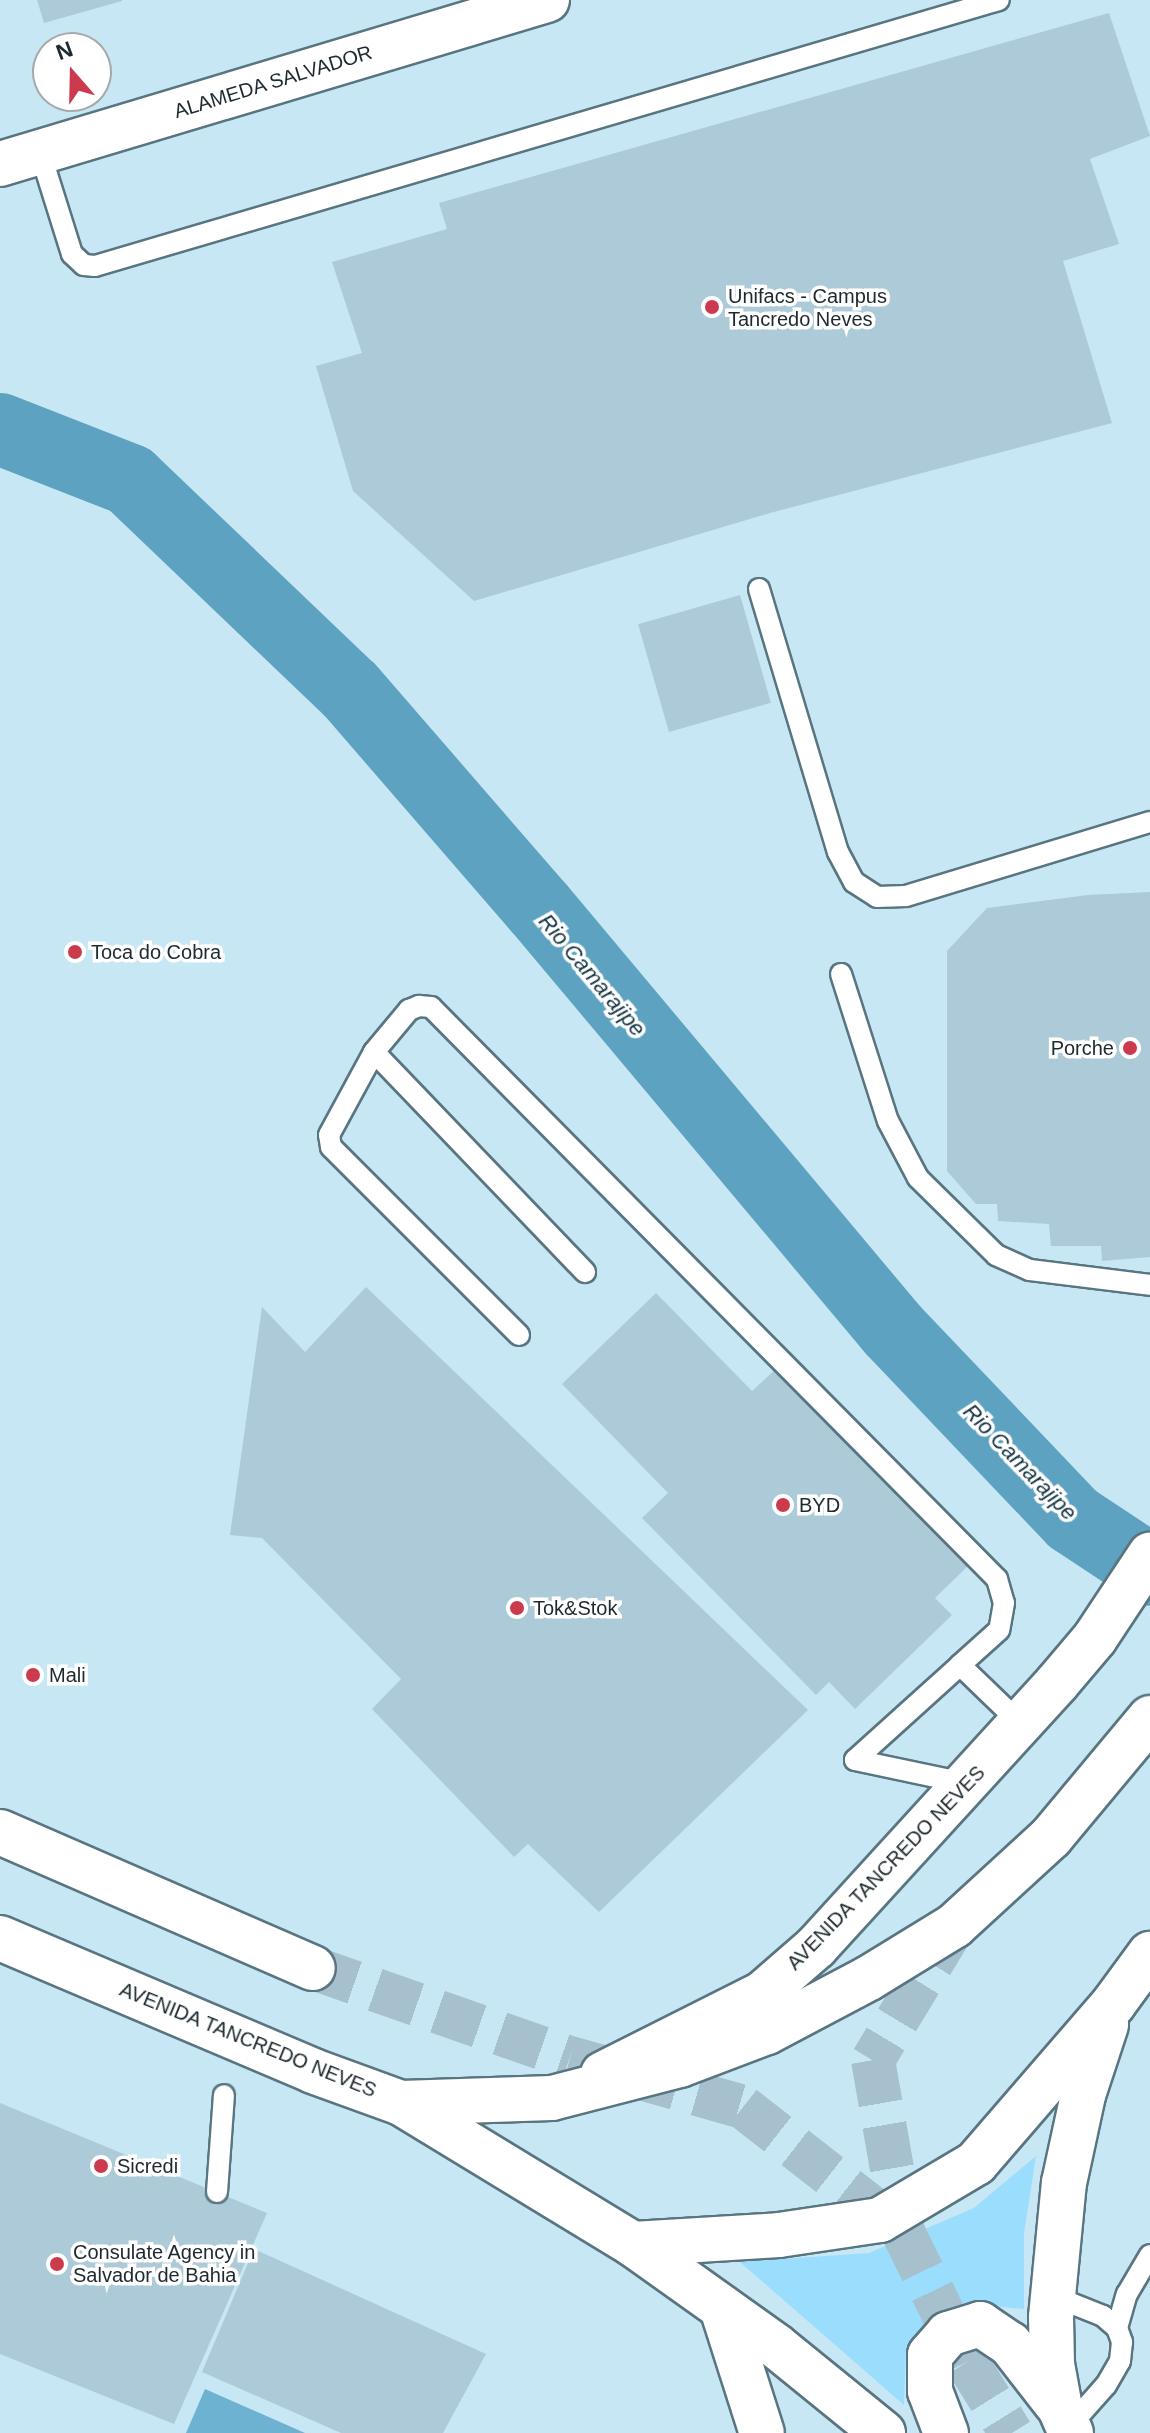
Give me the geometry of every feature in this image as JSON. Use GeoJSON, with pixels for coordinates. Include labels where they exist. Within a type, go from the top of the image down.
{"type":"FeatureCollection","features":[{"type":"Feature","properties":{"kind":"main road","name":"ALAMEDA SALVADOR"},"geometry":{"type":"LineString","coordinates":[[20,158],[547,0]]}},
{"type":"Feature","properties":{"kind":"main road","name":"AVENIDA TANCREDO NEVES"},"geometry":{"type":"LineString","coordinates":[[552,2098],[713,2022],[762,1994],[816,1947],[1057,1683],[1095,1638],[1150,1555]]}},
{"type":"Feature","properties":{"kind":"main road","name":"AVENIDA TANCREDO NEVES"},"geometry":{"type":"LineString","coordinates":[[0,1938],[313,2071],[401,2103],[552,2098],[680,2065],[767,2032],[869,1978],[954,1926],[1051,1837],[1150,1718]]}},
{"type":"Feature","properties":{"kind":"main road"},"geometry":{"type":"LineString","coordinates":[[0,1832],[313,1968]]}},
{"type":"Feature","properties":{"kind":"main road"},"geometry":{"type":"LineString","coordinates":[[633,2244],[779,2235],[880,2220],[976,2163],[1114,2003],[1150,1954]]}},
{"type":"Feature","properties":{"kind":"main road"},"geometry":{"type":"LineString","coordinates":[[1066,2423],[1052,2364],[1053,2296],[1067,2168],[1083,2095],[1114,2003]]}},
{"type":"Feature","properties":{"kind":"main road"},"geometry":{"type":"LineString","coordinates":[[401,2103],[633,2244],[722,2308],[883,2433]]}},
{"type":"Feature","properties":{"kind":"main road"},"geometry":{"type":"LineString","coordinates":[[722,2308],[762,2433]]}},
{"type":"Feature","properties":{"kind":"main road"},"geometry":{"type":"LineString","coordinates":[[946,2433],[930,2391],[930,2355],[948,2334],[980,2324],[1010,2344],[1066,2423]]}},
{"type":"Feature","properties":{"kind":"lane"},"geometry":{"type":"LineString","coordinates":[[20,158],[72,254],[84,265],[95,266],[999,0]]}},
{"type":"Feature","properties":{"kind":"lane"},"geometry":{"type":"LineString","coordinates":[[759,589],[838,852],[854,882],[877,897],[906,896],[1150,822]]}},
{"type":"Feature","properties":{"kind":"lane"},"geometry":{"type":"LineString","coordinates":[[841,974],[888,1121],[918,1178],[996,1255],[1030,1270],[1150,1285]]}},
{"type":"Feature","properties":{"kind":"lane"},"geometry":{"type":"LineString","coordinates":[[519,1335],[331,1147],[329,1135],[374,1052],[409,1010],[419,1006],[431,1007],[997,1579],[1004,1603],[999,1630],[855,1760],[967,1784]]}},
{"type":"Feature","properties":{"kind":"lane"},"geometry":{"type":"LineString","coordinates":[[374,1052],[585,1272]]}},
{"type":"Feature","properties":{"kind":"lane"},"geometry":{"type":"LineString","coordinates":[[960,1665],[1021,1724]]}},
{"type":"Feature","properties":{"kind":"lane"},"geometry":{"type":"LineString","coordinates":[[217,2192],[224,2095]]}},
{"type":"Feature","properties":{"kind":"lane"},"geometry":{"type":"LineString","coordinates":[[1117,2328],[1127,2294],[1150,2255]]}},
{"type":"Feature","properties":{"kind":"lane"},"geometry":{"type":"LineString","coordinates":[[1053,2296],[1103,2316],[1117,2328],[1122,2342],[1120,2361],[1106,2385],[1066,2423]]}},
{"type":"Feature","properties":{"kind":"shaded area"},"geometry":{"type":"Polygon","coordinates":[[[1036,2156],[1024,2233],[1024,2309],[944,2301],[906,2347],[904,2405],[740,2262],[869,2253],[974,2208],[1036,2156]]]}},
{"type":"Feature","properties":{"kind":"shaded area"},"geometry":{"type":"Polygon","coordinates":[[[205,2389],[305,2433],[186,2433],[205,2389]]]}},
{"type":"Feature","properties":{"kind":"building"},"geometry":{"type":"Polygon","coordinates":[[[37,0],[122,0],[122,1],[44,23],[37,0]]]}},
{"type":"Feature","properties":{"kind":"building","name":"Unifacs - Campus Tancredo Neves"},"geometry":{"type":"Polygon","coordinates":[[[1109,13],[1150,136],[1090,159],[1119,244],[1063,261],[1112,423],[770,513],[474,601],[353,491],[316,366],[362,353],[332,262],[447,229],[439,203],[1109,13]]]}},
{"type":"Feature","properties":{"kind":"building"},"geometry":{"type":"Polygon","coordinates":[[[740,595],[771,703],[669,732],[638,624],[740,595]]]}},
{"type":"Feature","properties":{"kind":"building"},"geometry":{"type":"Polygon","coordinates":[[[1150,892],[1150,1257],[1102,1261],[1101,1246],[1051,1246],[1049,1224],[998,1221],[997,1204],[976,1204],[947,1171],[947,951],[987,908],[1088,895],[1150,892]]]}},
{"type":"Feature","properties":{"kind":"building","name":"Tok&Stok"},"geometry":{"type":"Polygon","coordinates":[[[366,1287],[808,1710],[599,1912],[528,1844],[514,1857],[372,1709],[401,1679],[262,1538],[230,1535],[262,1307],[305,1352],[366,1287]]]}},
{"type":"Feature","properties":{"kind":"building","name":"BYD"},"geometry":{"type":"Polygon","coordinates":[[[656,1293],[752,1391],[776,1369],[969,1565],[935,1598],[952,1615],[855,1709],[829,1682],[816,1695],[642,1518],[668,1493],[562,1384],[656,1293]]]}},
{"type":"Feature","properties":{"kind":"building"},"geometry":{"type":"Polygon","coordinates":[[[0,2103],[267,2213],[174,2424],[0,2354],[0,2103]]]}},
{"type":"Feature","properties":{"kind":"building"},"geometry":{"type":"Polygon","coordinates":[[[254,2249],[486,2354],[443,2433],[341,2433],[202,2372],[254,2249]]]}},
{"type":"Feature","properties":{"kind":"waterway","name":"Rio Camarajipe"},"geometry":{"type":"LineString","coordinates":[[0,429],[130,480],[350,690],[539,908],[893,1330],[1073,1519],[1150,1570]]}},
{"type":"Feature","properties":{"kind":"tunnel"},"geometry":{"type":"LineString","coordinates":[[954,1926],[873,2060],[903,2232],[967,2362],[1011,2433]]}},
{"type":"Feature","properties":{"kind":"tunnel"},"geometry":{"type":"LineString","coordinates":[[313,1968],[570,2058],[743,2107],[903,2232]]}},
{"type":"Feature","properties":{"kind":"place","name":"Unifacs - Campus Tancredo Neves"},"geometry":{"type":"Point","coordinates":[712,307]}},
{"type":"Feature","properties":{"kind":"place","name":"Toca do Cobra"},"geometry":{"type":"Point","coordinates":[75,952]}},
{"type":"Feature","properties":{"kind":"place","name":"Porche"},"geometry":{"type":"Point","coordinates":[1130,1048]}},
{"type":"Feature","properties":{"kind":"place","name":"BYD"},"geometry":{"type":"Point","coordinates":[783,1505]}},
{"type":"Feature","properties":{"kind":"place","name":"Tok&Stok"},"geometry":{"type":"Point","coordinates":[517,1608]}},
{"type":"Feature","properties":{"kind":"place","name":"Mali"},"geometry":{"type":"Point","coordinates":[33,1675]}},
{"type":"Feature","properties":{"kind":"place","name":"Sicredi"},"geometry":{"type":"Point","coordinates":[101,2166]}},
{"type":"Feature","properties":{"kind":"place","name":"Consulate Agency in Salvador de Bahia"},"geometry":{"type":"Point","coordinates":[57,2264]}}]}
